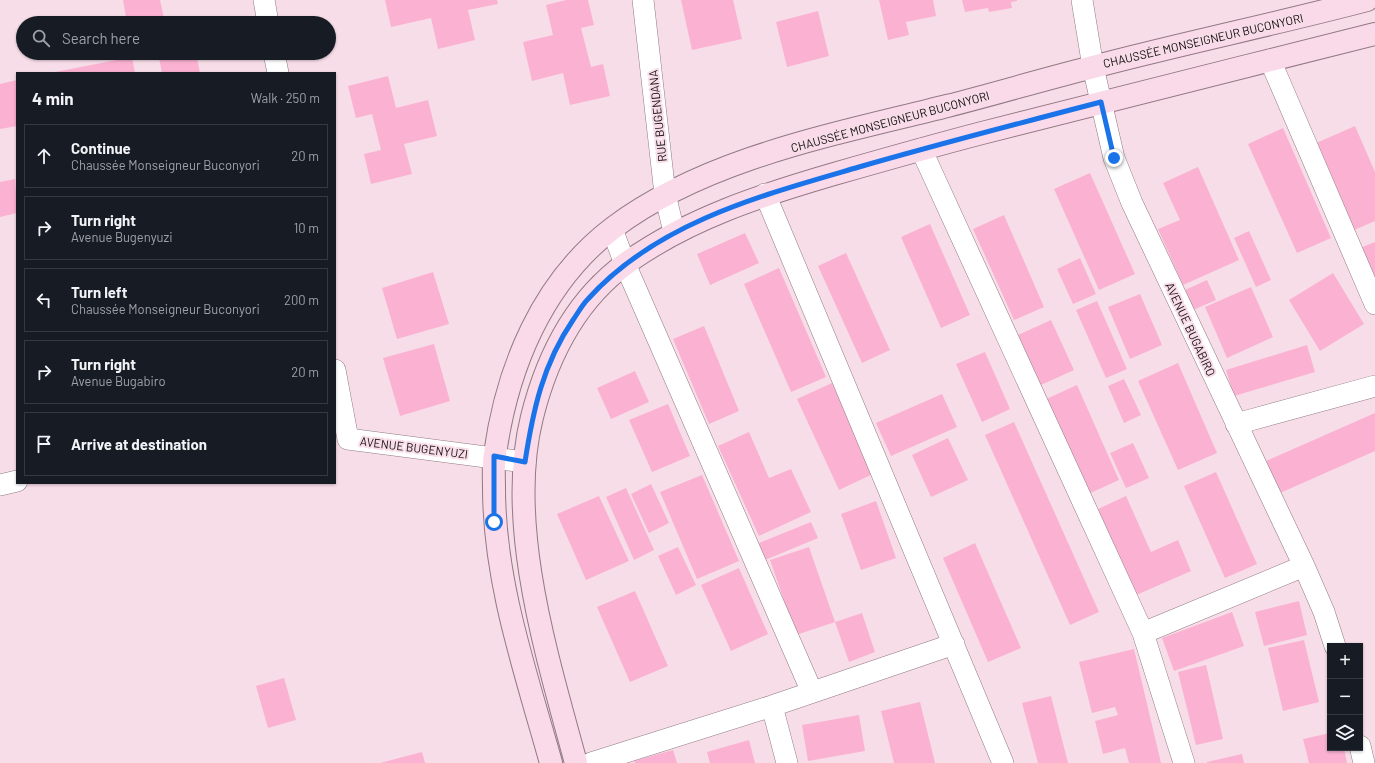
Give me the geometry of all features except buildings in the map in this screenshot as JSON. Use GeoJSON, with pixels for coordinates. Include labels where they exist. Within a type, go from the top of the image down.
{"type":"FeatureCollection","features":[{"type":"Feature","properties":{"kind":"street"},"geometry":{"type":"LineString","coordinates":[[264,0],[267,16]]}},
{"type":"Feature","properties":{"kind":"street","name":"RUE BUGENDANA"},"geometry":{"type":"LineString","coordinates":[[643,0],[665,194],[674,232]]}},
{"type":"Feature","properties":{"kind":"street","name":"AVENUE BUGABIRO"},"geometry":{"type":"LineString","coordinates":[[1082,0],[1093,67],[1114,158],[1132,203],[1304,566],[1324,612],[1334,643]]}},
{"type":"Feature","properties":{"kind":"street","name":"CHAUSSÉE MONSEIGNEUR BUCONYORI"},"geometry":{"type":"LineString","coordinates":[[551,763],[506,594],[494,522],[494,456],[516,362],[539,314],[570,269],[612,229],[665,194],[734,166],[818,137],[949,105],[1093,67],[1367,0]]}},
{"type":"Feature","properties":{"kind":"street"},"geometry":{"type":"LineString","coordinates":[[576,763],[549,663],[534,589],[523,513],[525,462],[531,419],[543,378],[558,342],[587,300],[625,264],[674,232],[765,194],[921,149],[1101,102],[1375,34]]}},
{"type":"Feature","properties":{"kind":"street"},"geometry":{"type":"LineString","coordinates":[[275,60],[278,72]]}},
{"type":"Feature","properties":{"kind":"street"},"geometry":{"type":"LineString","coordinates":[[1270,60],[1375,304]]}},
{"type":"Feature","properties":{"kind":"street"},"geometry":{"type":"LineString","coordinates":[[921,149],[1143,633],[1184,763]]}},
{"type":"Feature","properties":{"kind":"street"},"geometry":{"type":"LineString","coordinates":[[765,194],[1003,763]]}},
{"type":"Feature","properties":{"kind":"street"},"geometry":{"type":"LineString","coordinates":[[612,229],[625,264],[812,692]]}},
{"type":"Feature","properties":{"kind":"street","name":"AVENUE BUGENYUZI"},"geometry":{"type":"LineString","coordinates":[[336,380],[342,438],[494,456],[525,462]]}},
{"type":"Feature","properties":{"kind":"street"},"geometry":{"type":"LineString","coordinates":[[1236,424],[1375,386]]}},
{"type":"Feature","properties":{"kind":"street"},"geometry":{"type":"LineString","coordinates":[[0,485],[16,481]]}},
{"type":"Feature","properties":{"kind":"street"},"geometry":{"type":"LineString","coordinates":[[1143,633],[1304,566]]}},
{"type":"Feature","properties":{"kind":"street"},"geometry":{"type":"LineString","coordinates":[[591,763],[772,706],[954,644]]}},
{"type":"Feature","properties":{"kind":"street"},"geometry":{"type":"LineString","coordinates":[[772,706],[787,763]]}},
{"type":"Feature","properties":{"kind":"street"},"geometry":{"type":"LineString","coordinates":[[1361,751],[1364,763]]}},
{"type":"Feature","properties":{"kind":"route"},"geometry":{"type":"LineString","coordinates":[[494,522],[494,456],[525,462],[531,419],[543,378],[558,342],[587,300],[625,264],[674,232],[765,194],[921,149],[1101,102],[1114,158]]}}]}
